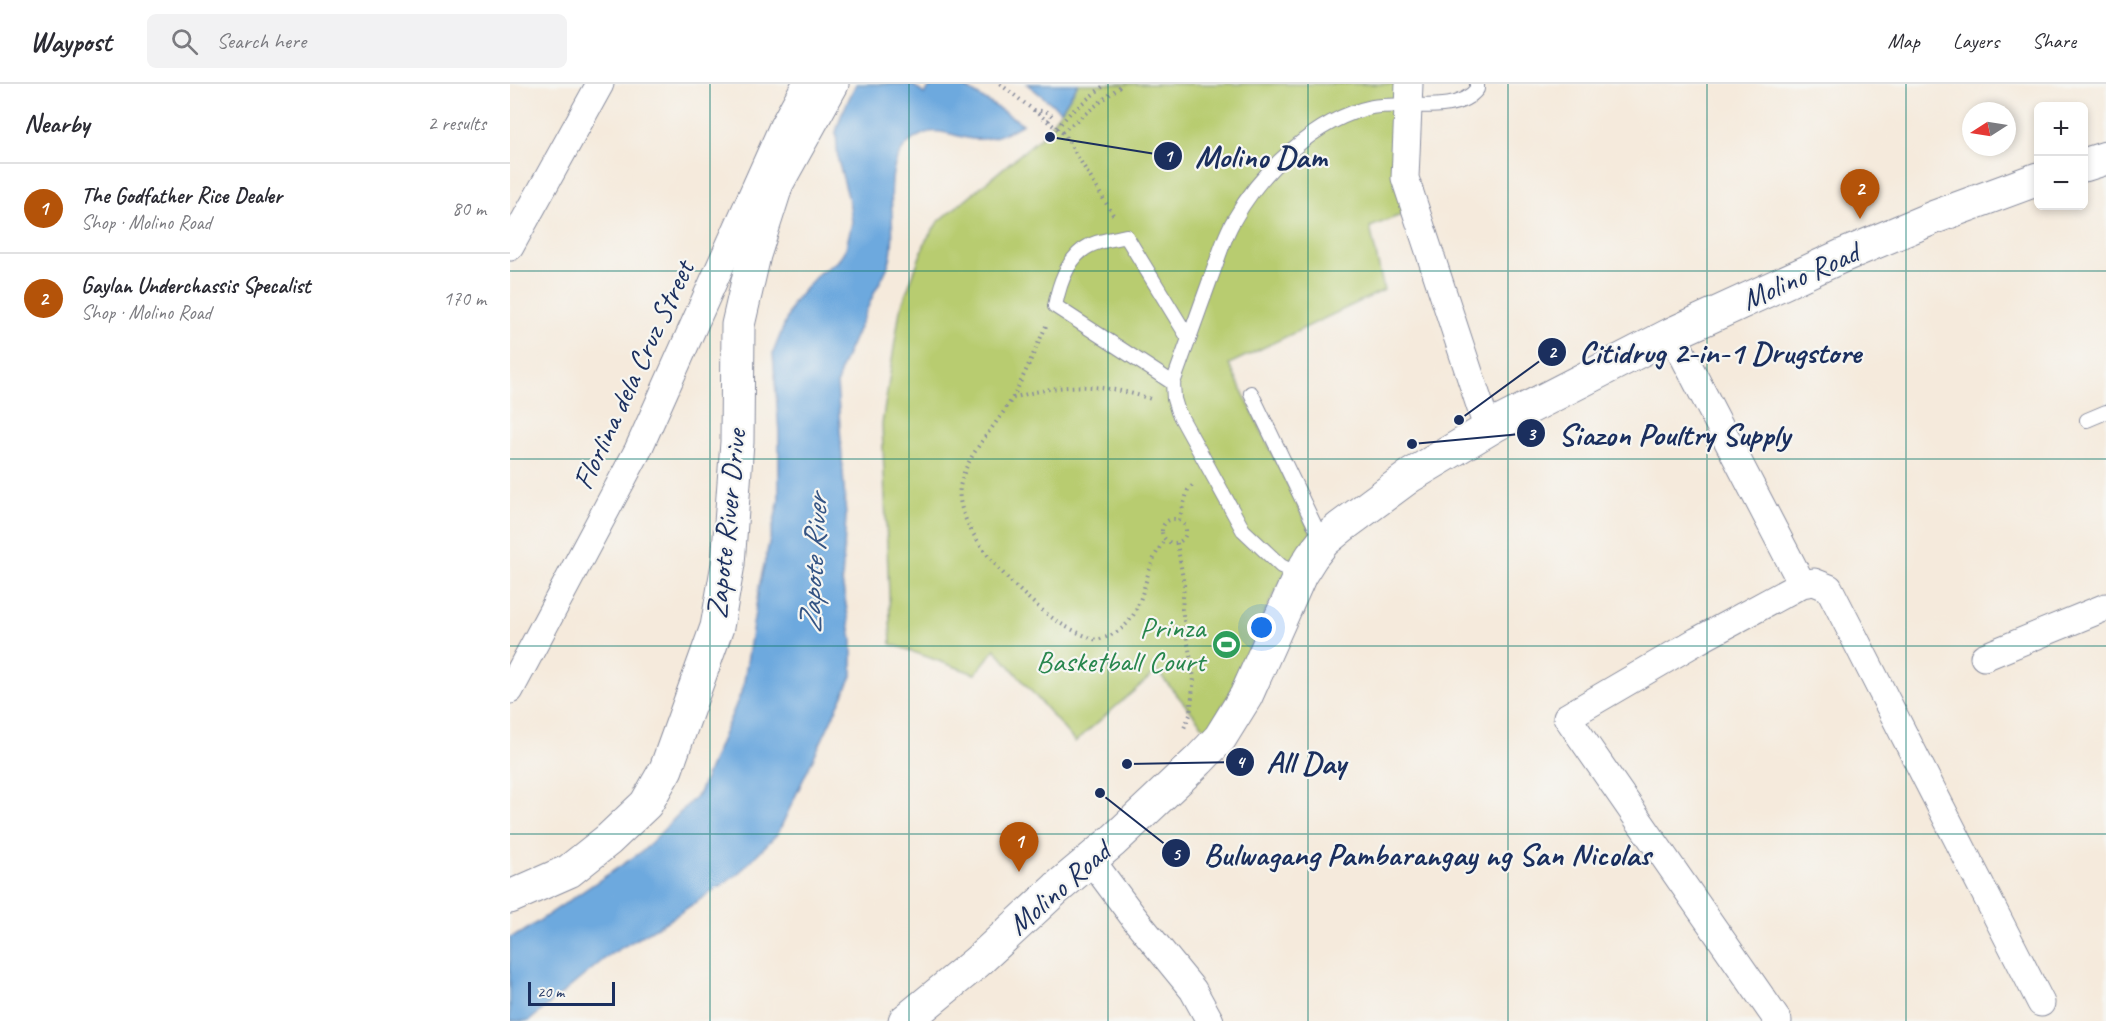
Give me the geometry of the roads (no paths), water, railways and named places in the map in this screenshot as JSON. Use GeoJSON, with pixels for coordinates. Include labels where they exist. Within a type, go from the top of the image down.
{"type":"FeatureCollection","features":[{"type":"Feature","properties":{"kind":"main road","name":"Zapote River Drive"},"geometry":{"type":"LineString","coordinates":[[510,897],[569,871],[608,840],[646,804],[666,769],[717,627],[728,564],[737,442],[738,325],[754,255],[777,183],[832,84]]}},
{"type":"Feature","properties":{"kind":"main road"},"geometry":{"type":"LineString","coordinates":[[2088,164],[2106,158]]}},
{"type":"Feature","properties":{"kind":"main road","name":"Molino Road"},"geometry":{"type":"LineString","coordinates":[[905,1021],[977,962],[1199,760],[1220,738],[1246,696],[1300,575],[1312,556],[1324,541],[1410,476],[1488,430],[1672,334],[1842,256],[1935,217],[2034,180]]}},
{"type":"Feature","properties":{"kind":"street"},"geometry":{"type":"LineString","coordinates":[[510,246],[600,84]]}},
{"type":"Feature","properties":{"kind":"street","name":"Florlina dela Cruz Street"},"geometry":{"type":"LineString","coordinates":[[510,690],[638,450],[783,126],[806,84]]}},
{"type":"Feature","properties":{"kind":"street"},"geometry":{"type":"LineString","coordinates":[[1408,95],[1405,178],[1488,430]]}},
{"type":"Feature","properties":{"kind":"street"},"geometry":{"type":"LineString","coordinates":[[1672,334],[1802,584]]}},
{"type":"Feature","properties":{"kind":"street"},"geometry":{"type":"LineString","coordinates":[[1778,1021],[1567,717],[1697,641],[1802,584],[1814,582],[1829,588],[2041,1003]]}},
{"type":"Feature","properties":{"kind":"street"},"geometry":{"type":"LineString","coordinates":[[1984,657],[2106,607]]}},
{"type":"Feature","properties":{"kind":"street"},"geometry":{"type":"LineString","coordinates":[[1090,860],[1194,990],[1210,1021]]}},
{"type":"Feature","properties":{"kind":"lane"},"geometry":{"type":"LineString","coordinates":[[1300,575],[1281,566],[1243,530],[1179,412],[1174,399],[1173,383],[1234,219],[1252,193],[1282,159],[1328,124],[1408,95],[1423,106],[1465,101],[1477,89],[1477,84]]}},
{"type":"Feature","properties":{"kind":"lane"},"geometry":{"type":"LineString","coordinates":[[1173,383],[1055,306],[1063,277],[1077,255],[1089,245],[1126,236],[1189,339]]}},
{"type":"Feature","properties":{"kind":"lane"},"geometry":{"type":"LineString","coordinates":[[1251,393],[1324,541]]}},
{"type":"Feature","properties":{"kind":"lane"},"geometry":{"type":"LineString","coordinates":[[2087,420],[2106,412]]}},
{"type":"Feature","properties":{"kind":"water","name":"Zapote River"},"geometry":{"type":"Polygon","coordinates":[[[856,84],[912,84],[924,94],[933,84],[960,84],[1023,124],[986,139],[972,139],[941,132],[923,134],[907,144],[898,158],[893,174],[892,247],[889,263],[842,366],[837,383],[846,517],[842,581],[852,640],[852,676],[778,833],[738,874],[669,920],[609,955],[529,1021],[510,1021],[510,937],[521,933],[644,850],[699,793],[743,688],[759,587],[779,500],[779,432],[773,353],[793,303],[819,273],[838,261],[846,248],[852,222],[849,200],[838,160],[836,132],[856,84]]]}},
{"type":"Feature","properties":{"kind":"water"},"geometry":{"type":"Polygon","coordinates":[[[1027,84],[1078,84],[1061,111],[1027,84]]]}},
{"type":"Feature","properties":{"kind":"place","name":"Molino Dam"},"geometry":{"type":"Point","coordinates":[1050,137]}},
{"type":"Feature","properties":{"kind":"place","name":"Gaylan Underchassis Specalist"},"geometry":{"type":"Point","coordinates":[1860,219]}},
{"type":"Feature","properties":{"kind":"place","name":"Citidrug 2-in-1 Drugstore"},"geometry":{"type":"Point","coordinates":[1459,420]}},
{"type":"Feature","properties":{"kind":"place","name":"Siazon Poultry Supply"},"geometry":{"type":"Point","coordinates":[1412,444]}},
{"type":"Feature","properties":{"kind":"place","name":"Prinza Basketball Court"},"geometry":{"type":"Point","coordinates":[1226,644]}},
{"type":"Feature","properties":{"kind":"place","name":"All Day"},"geometry":{"type":"Point","coordinates":[1127,764]}},
{"type":"Feature","properties":{"kind":"place","name":"Bulwagang Pambarangay ng San Nicolas"},"geometry":{"type":"Point","coordinates":[1100,793]}},
{"type":"Feature","properties":{"kind":"place","name":"The Godfather Rice Dealer"},"geometry":{"type":"Point","coordinates":[1019,872]}}]}
